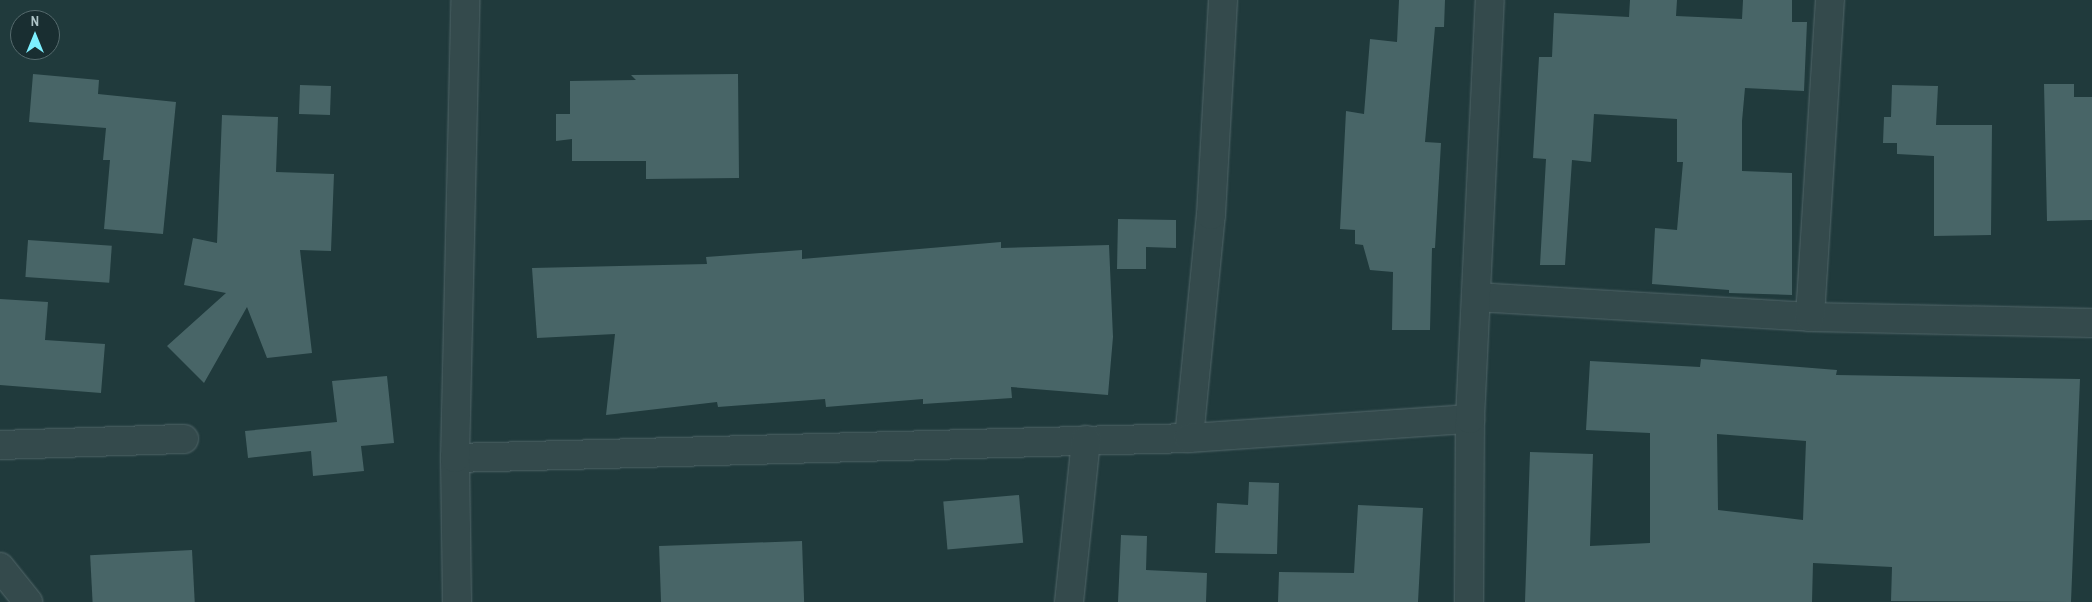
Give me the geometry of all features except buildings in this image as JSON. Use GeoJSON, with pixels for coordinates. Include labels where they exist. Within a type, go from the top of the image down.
{"type":"FeatureCollection","features":[{"type":"Feature","properties":{"kind":"street"},"geometry":{"type":"LineString","coordinates":[[456,602],[455,458],[465,0]]}},
{"type":"Feature","properties":{"kind":"street"},"geometry":{"type":"LineString","coordinates":[[1189,438],[1211,215],[1223,0]]}},
{"type":"Feature","properties":{"kind":"street"},"geometry":{"type":"LineString","coordinates":[[1469,602],[1470,419],[1490,0]]}},
{"type":"Feature","properties":{"kind":"street"},"geometry":{"type":"LineString","coordinates":[[1810,317],[1830,0]]}},
{"type":"Feature","properties":{"kind":"street"},"geometry":{"type":"LineString","coordinates":[[1476,297],[1810,317],[2092,323]]}},
{"type":"Feature","properties":{"kind":"street"},"geometry":{"type":"LineString","coordinates":[[455,458],[1189,438],[1470,419]]}},
{"type":"Feature","properties":{"kind":"street"},"geometry":{"type":"LineString","coordinates":[[0,445],[184,439]]}},
{"type":"Feature","properties":{"kind":"street"},"geometry":{"type":"LineString","coordinates":[[1069,602],[1086,440]]}},
{"type":"Feature","properties":{"kind":"street"},"geometry":{"type":"LineString","coordinates":[[0,567],[28,602]]}}]}
